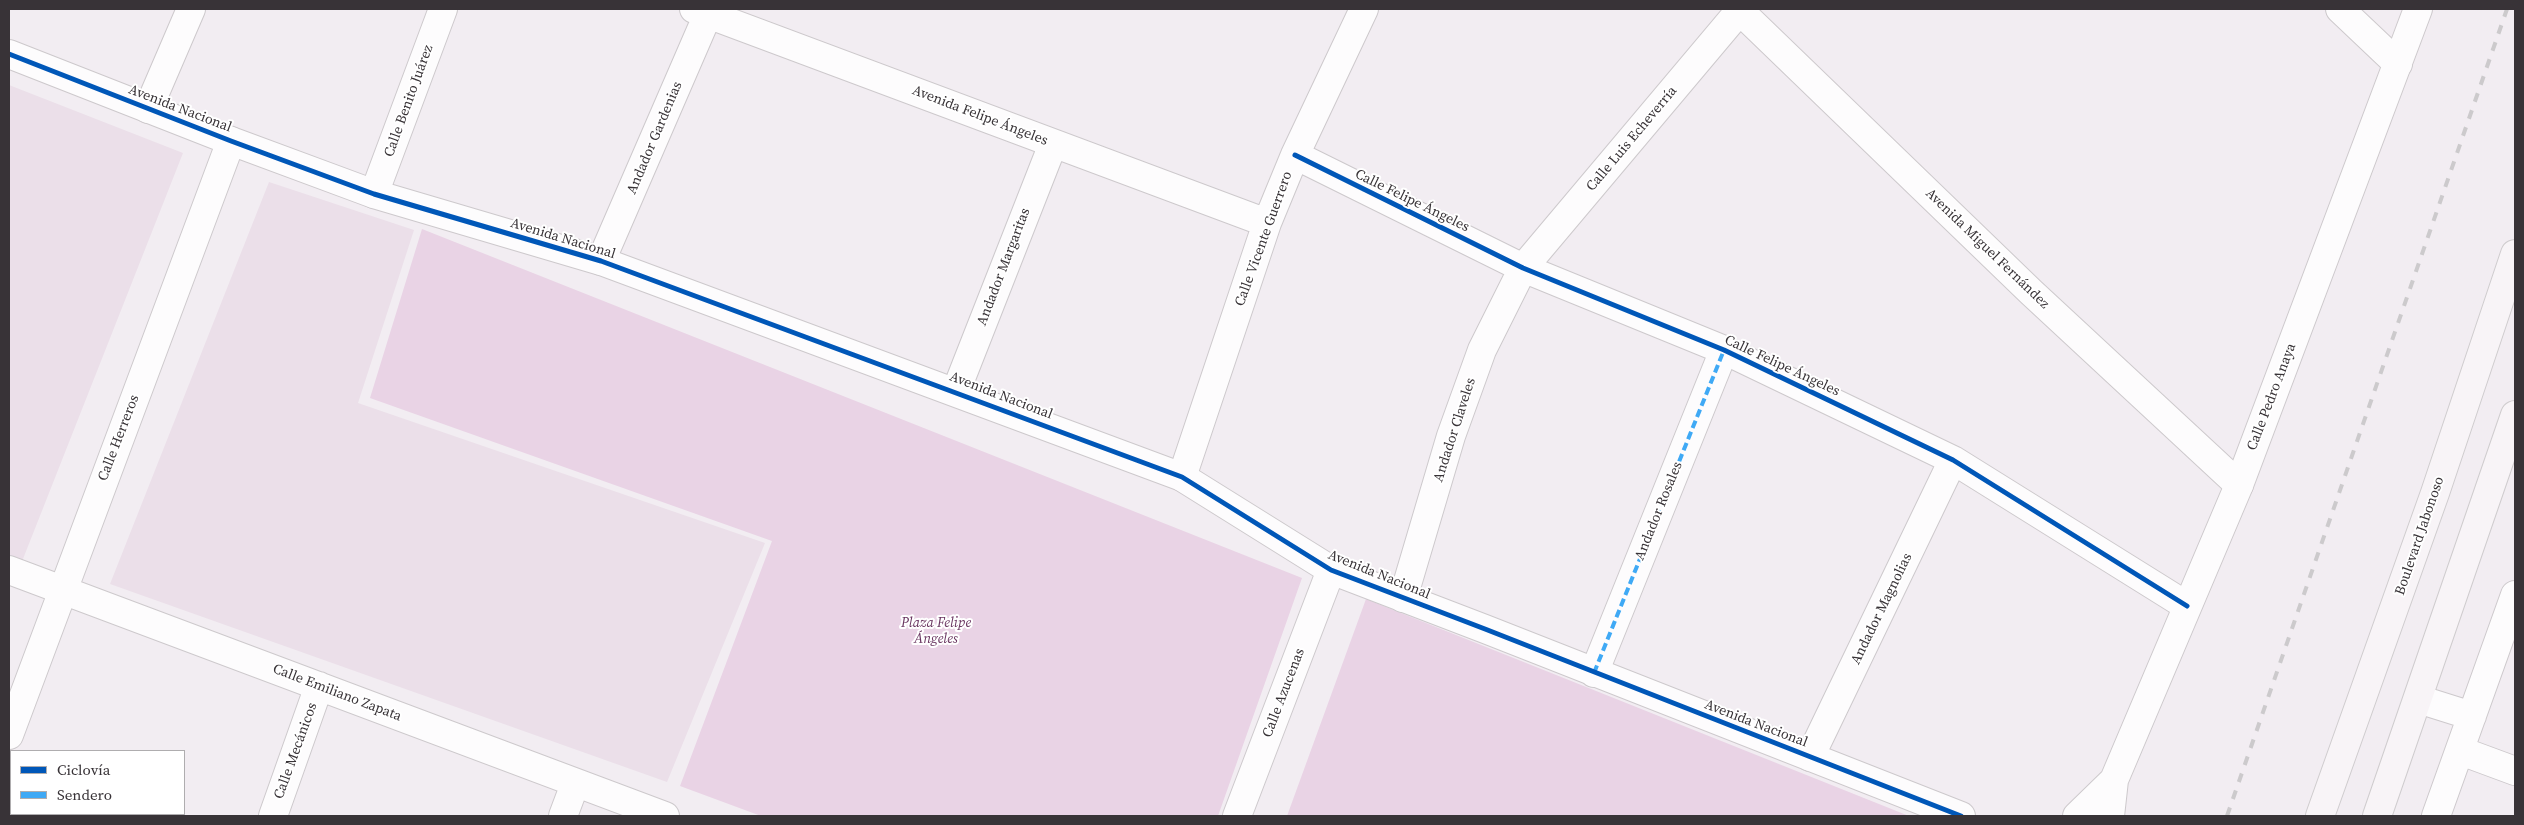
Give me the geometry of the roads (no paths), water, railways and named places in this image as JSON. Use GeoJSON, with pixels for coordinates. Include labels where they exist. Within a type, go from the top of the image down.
{"type":"FeatureCollection","features":[{"type":"Feature","properties":{"kind":"main road","name":"Boulevard Jabonoso"},"geometry":{"type":"LineString","coordinates":[[2320,816],[2435,493],[2515,254]]}},
{"type":"Feature","properties":{"kind":"main road"},"geometry":{"type":"LineString","coordinates":[[2377,816],[2515,415]]}},
{"type":"Feature","properties":{"kind":"street"},"geometry":{"type":"LineString","coordinates":[[148,109],[191,9]]}},
{"type":"Feature","properties":{"kind":"street","name":"Calle Benito Juárez"},"geometry":{"type":"LineString","coordinates":[[374,194],[443,9]]}},
{"type":"Feature","properties":{"kind":"street","name":"Calle Vicente Guerrero"},"geometry":{"type":"LineString","coordinates":[[1182,477],[1267,223],[1294,155],[1364,9]]}},
{"type":"Feature","properties":{"kind":"street","name":"Calle Luis Echeverría"},"geometry":{"type":"LineString","coordinates":[[1523,268],[1740,9]]}},
{"type":"Feature","properties":{"kind":"street","name":"Avenida Miguel Fernández"},"geometry":{"type":"LineString","coordinates":[[1740,9],[2031,292],[2239,485]]}},
{"type":"Feature","properties":{"kind":"street"},"geometry":{"type":"LineString","coordinates":[[2340,9],[2398,64]]}},
{"type":"Feature","properties":{"kind":"street","name":"Calle Pedro Anaya"},"geometry":{"type":"LineString","coordinates":[[2110,816],[2114,780],[2239,485],[2418,9]]}},
{"type":"Feature","properties":{"kind":"street","name":"Avenida Felipe Ángeles"},"geometry":{"type":"LineString","coordinates":[[701,11],[1267,223]]}},
{"type":"Feature","properties":{"kind":"street","name":"Andador Gardenias"},"geometry":{"type":"LineString","coordinates":[[601,261],[701,11]]}},
{"type":"Feature","properties":{"kind":"street","name":"Avenida Nacional"},"geometry":{"type":"LineString","coordinates":[[9,54],[231,141],[374,194],[601,261],[956,391],[1182,477],[1331,570],[1961,816]]}},
{"type":"Feature","properties":{"kind":"street","name":"Calle Herreros"},"geometry":{"type":"LineString","coordinates":[[9,735],[231,141]]}},
{"type":"Feature","properties":{"kind":"street","name":"Andador Margaritas"},"geometry":{"type":"LineString","coordinates":[[956,391],[1053,144]]}},
{"type":"Feature","properties":{"kind":"street","name":"Calle Felipe Ángeles"},"geometry":{"type":"LineString","coordinates":[[1294,155],[1523,268],[1724,350],[1953,460],[2187,606]]}},
{"type":"Feature","properties":{"kind":"street","name":"Andador Claveles"},"geometry":{"type":"LineString","coordinates":[[1403,598],[1451,436],[1482,350],[1523,268]]}},
{"type":"Feature","properties":{"kind":"street","name":"Andador Rosales"},"geometry":{"type":"LineString","coordinates":[[1594,673],[1724,350]]}},
{"type":"Feature","properties":{"kind":"street","name":"Andador Magnolias"},"geometry":{"type":"LineString","coordinates":[[1810,757],[1953,460]]}},
{"type":"Feature","properties":{"kind":"street","name":"Calle Emiliano Zapata"},"geometry":{"type":"LineString","coordinates":[[9,570],[575,784],[665,816]]}},
{"type":"Feature","properties":{"kind":"street","name":"Calle Azucenas"},"geometry":{"type":"LineString","coordinates":[[1237,816],[1331,570]]}},
{"type":"Feature","properties":{"kind":"street"},"geometry":{"type":"LineString","coordinates":[[2436,816],[2461,751],[2515,595]]}},
{"type":"Feature","properties":{"kind":"street","name":"Calle Mecánicos"},"geometry":{"type":"LineString","coordinates":[[273,816],[319,686]]}},
{"type":"Feature","properties":{"kind":"street"},"geometry":{"type":"LineString","coordinates":[[2418,698],[2472,716]]}},
{"type":"Feature","properties":{"kind":"street"},"geometry":{"type":"LineString","coordinates":[[2461,751],[2515,771]]}},
{"type":"Feature","properties":{"kind":"street","name":"Calle Pedro Anaya"},"geometry":{"type":"LineString","coordinates":[[2076,816],[2114,780]]}},
{"type":"Feature","properties":{"kind":"street"},"geometry":{"type":"LineString","coordinates":[[563,816],[575,784]]}},
{"type":"Feature","properties":{"kind":"railway"},"geometry":{"type":"LineString","coordinates":[[2227,816],[2507,9]]}},
{"type":"Feature","properties":{"kind":"park label","name":"Plaza Felipe Ángeles"},"geometry":{"type":"Point","coordinates":[936,632]}}]}
